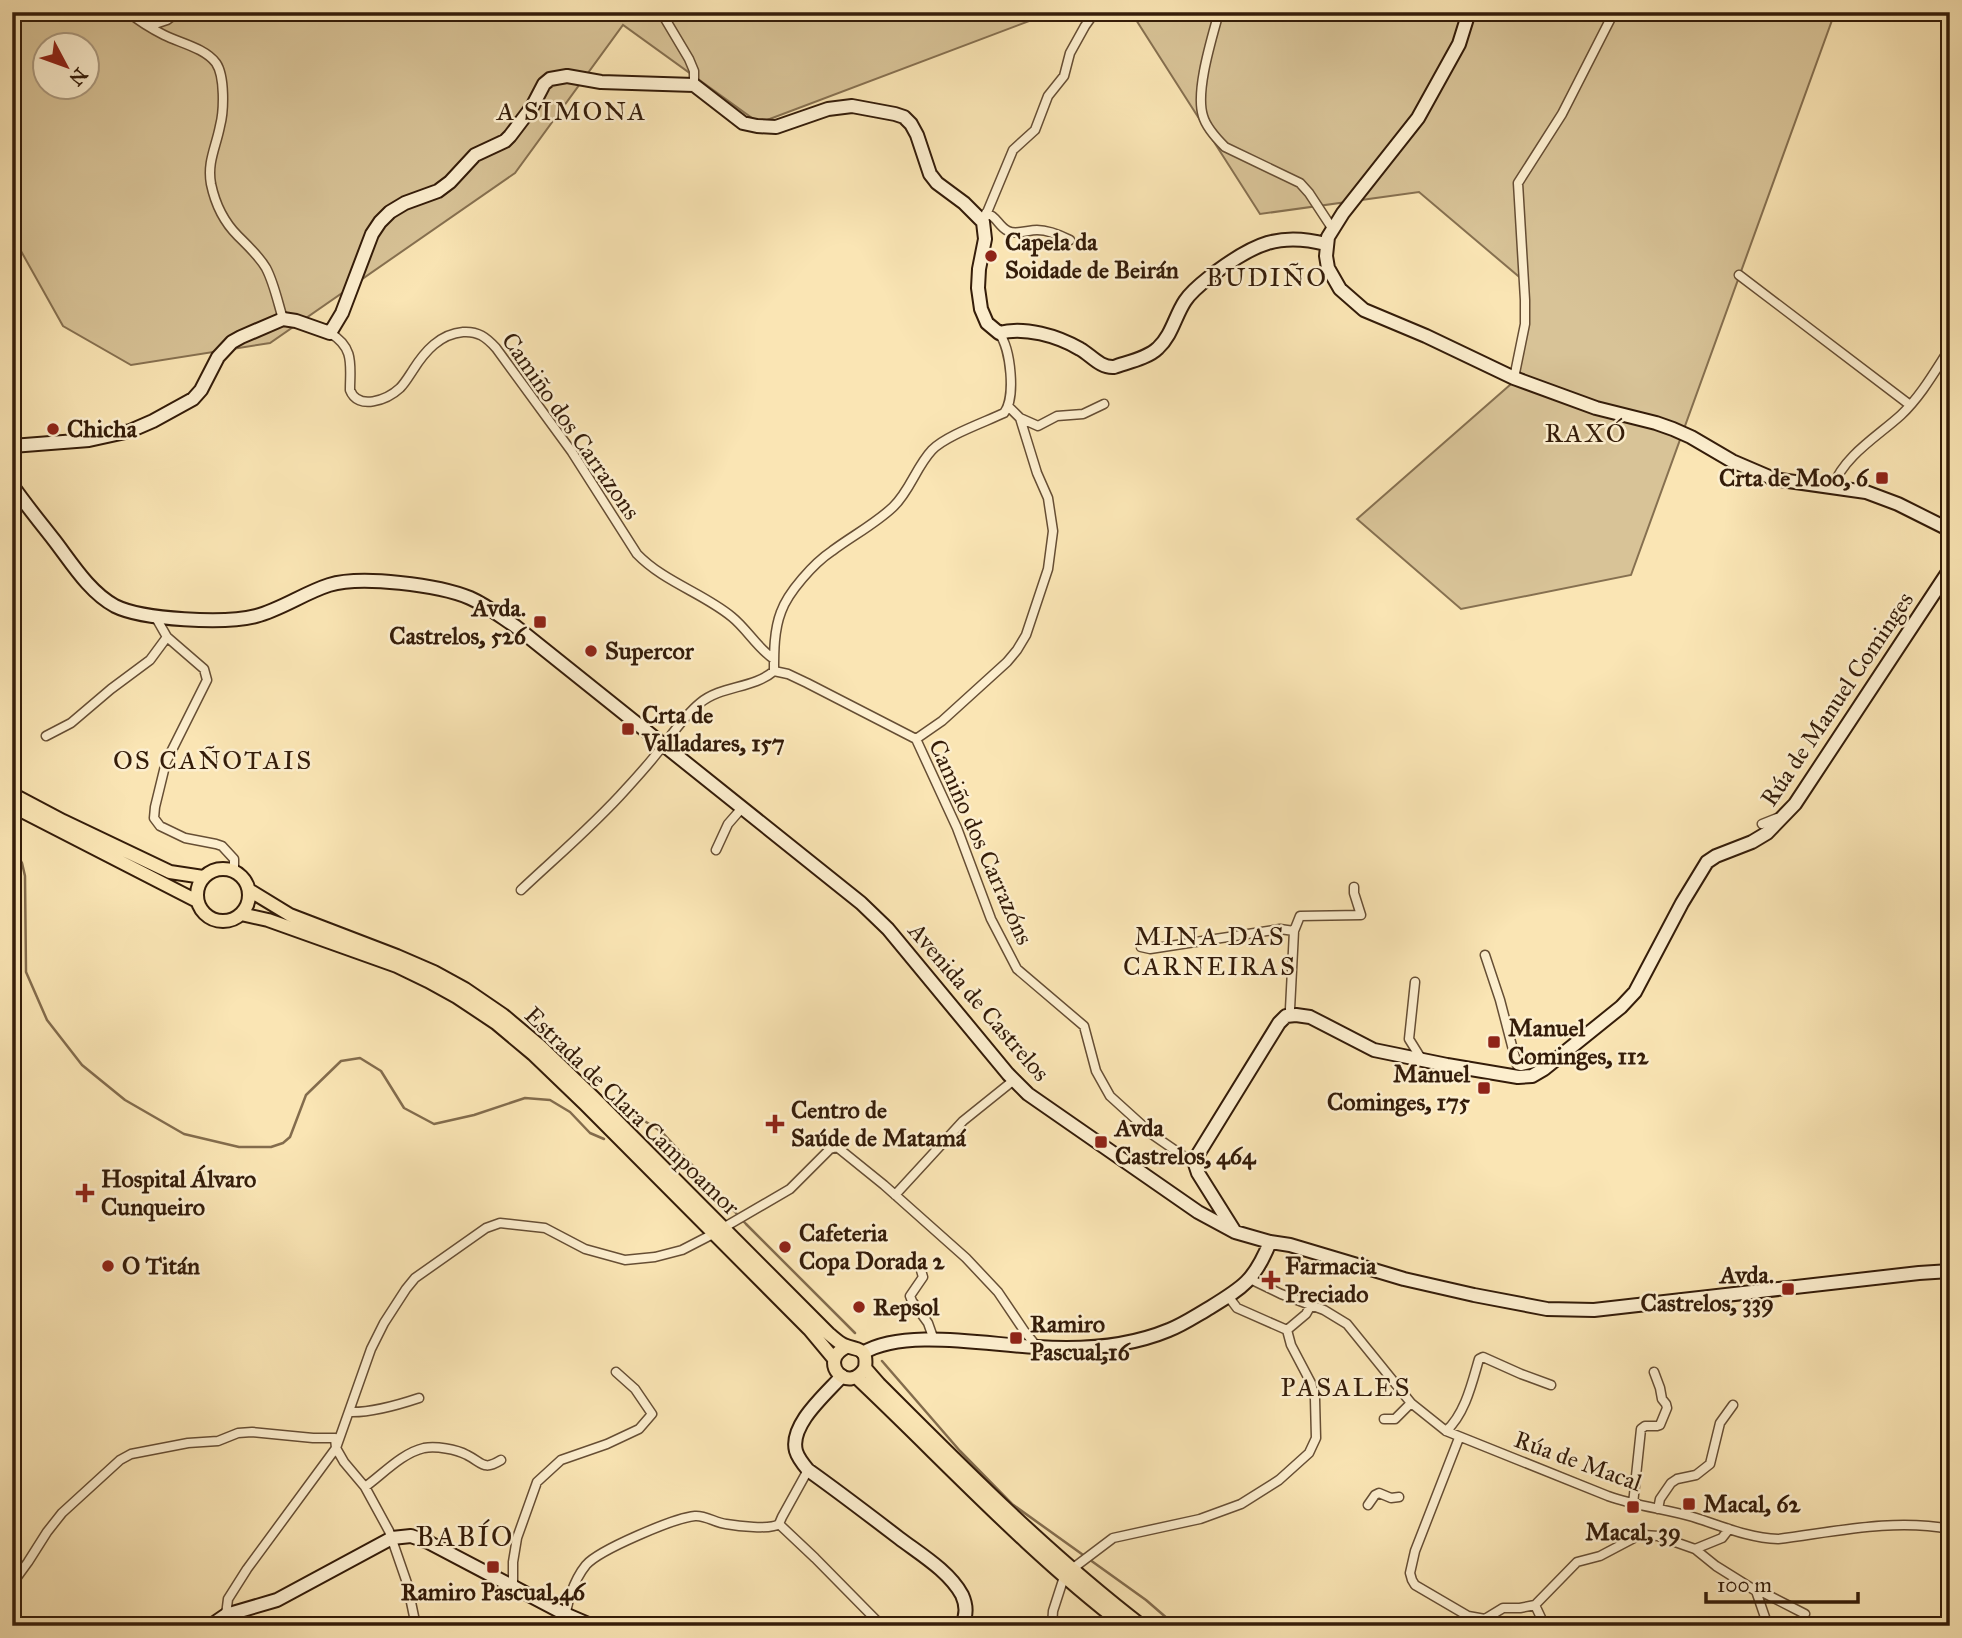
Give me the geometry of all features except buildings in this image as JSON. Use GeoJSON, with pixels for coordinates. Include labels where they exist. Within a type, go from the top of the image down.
{"type":"FeatureCollection","features":[{"type":"Feature","properties":{"kind":"main road"},"geometry":{"type":"LineString","coordinates":[[12,794],[170,872],[204,877]]}},
{"type":"Feature","properties":{"kind":"main road","name":"Estrada de Clara Campoamor"},"geometry":{"type":"LineString","coordinates":[[12,806],[197,901],[205,914],[219,921],[235,919],[241,914],[268,920],[397,966],[457,997],[496,1023],[723,1227],[834,1359],[835,1369],[842,1376]]}},
{"type":"Feature","properties":{"kind":"main road","name":"Estrada de Clara Campoamor"},"geometry":{"type":"LineString","coordinates":[[12,814],[34,826],[65,834]]}},
{"type":"Feature","properties":{"kind":"main road"},"geometry":{"type":"LineString","coordinates":[[197,901],[199,884],[204,877],[218,869],[233,871]]}},
{"type":"Feature","properties":{"kind":"main road","name":"Estrada de Clara Campoamor"},"geometry":{"type":"LineString","coordinates":[[233,871],[241,875],[249,890],[290,915],[433,972],[465,989],[503,1015],[540,1046],[829,1334],[846,1347],[855,1347],[863,1353]]}},
{"type":"Feature","properties":{"kind":"main road"},"geometry":{"type":"LineString","coordinates":[[241,914],[247,907],[249,890]]}},
{"type":"Feature","properties":{"kind":"main road"},"geometry":{"type":"LineString","coordinates":[[834,1359],[838,1351],[846,1347]]}},
{"type":"Feature","properties":{"kind":"main road"},"geometry":{"type":"LineString","coordinates":[[842,1376],[851,1379],[860,1373],[865,1358],[863,1353]]}},
{"type":"Feature","properties":{"kind":"main road"},"geometry":{"type":"LineString","coordinates":[[860,1373],[983,1503],[1073,1569],[1142,1626]]}},
{"type":"Feature","properties":{"kind":"main road"},"geometry":{"type":"LineString","coordinates":[[1073,1569],[1125,1626]]}},
{"type":"Feature","properties":{"kind":"street"},"geometry":{"type":"LineString","coordinates":[[128,12],[163,34],[206,54],[215,61],[220,70],[222,122],[209,165],[211,183],[223,216],[267,270],[283,319]]}},
{"type":"Feature","properties":{"kind":"street"},"geometry":{"type":"LineString","coordinates":[[149,26],[167,20],[178,12]]}},
{"type":"Feature","properties":{"kind":"street"},"geometry":{"type":"LineString","coordinates":[[661,12],[689,58],[694,71],[694,85]]}},
{"type":"Feature","properties":{"kind":"street"},"geometry":{"type":"LineString","coordinates":[[521,890],[597,820],[687,715],[709,696],[766,677],[774,671],[777,625],[781,612],[813,567],[829,552],[899,502],[933,449],[1004,413],[1009,407],[1011,378],[1005,342],[988,323],[981,309],[978,288],[985,239],[984,218],[1013,150],[1035,130],[1048,96],[1064,76],[1070,53],[1095,12]]}},
{"type":"Feature","properties":{"kind":"street"},"geometry":{"type":"LineString","coordinates":[[1219,12],[1203,78],[1203,116],[1217,140],[1225,147],[1300,183],[1332,228]]}},
{"type":"Feature","properties":{"kind":"street"},"geometry":{"type":"LineString","coordinates":[[1469,12],[1459,44],[1418,118],[1332,228],[1326,244],[1328,268],[1333,279],[1351,300],[1364,310],[1514,378],[1597,408],[1673,429],[1732,461],[1774,479],[1867,492],[1950,530]]}},
{"type":"Feature","properties":{"kind":"street"},"geometry":{"type":"LineString","coordinates":[[1514,378],[1525,324],[1518,183],[1562,114],[1614,12]]}},
{"type":"Feature","properties":{"kind":"street"},"geometry":{"type":"LineString","coordinates":[[12,446],[99,438],[130,431],[153,421],[192,399],[201,390],[218,357],[232,342],[283,319],[330,333],[342,313],[372,234],[380,222],[405,203],[438,191],[475,155],[505,141],[550,79],[567,76],[601,82],[694,85],[743,123],[757,126],[776,127],[828,109],[852,106],[895,114],[904,117],[911,124],[930,174],[937,183],[984,218]]}},
{"type":"Feature","properties":{"kind":"street"},"geometry":{"type":"LineString","coordinates":[[984,218],[992,214],[1013,233],[1039,230],[1070,240]]}},
{"type":"Feature","properties":{"kind":"street"},"geometry":{"type":"LineString","coordinates":[[999,333],[1018,330],[1043,335],[1081,349],[1101,364],[1114,367],[1152,353],[1158,348],[1170,332],[1190,294],[1247,251],[1273,240],[1309,239],[1326,244]]}},
{"type":"Feature","properties":{"kind":"street"},"geometry":{"type":"LineString","coordinates":[[1739,275],[1910,405]]}},
{"type":"Feature","properties":{"kind":"street","name":"Camiño dos Carrazons"},"geometry":{"type":"LineString","coordinates":[[330,333],[340,339],[348,351],[351,394],[362,402],[370,403],[399,389],[420,358],[448,334],[474,332],[483,335],[496,348],[572,452],[637,554],[650,566],[730,615],[774,659]]}},
{"type":"Feature","properties":{"kind":"street"},"geometry":{"type":"LineString","coordinates":[[1833,486],[1840,472],[1860,449],[1910,405],[1950,348]]}},
{"type":"Feature","properties":{"kind":"street"},"geometry":{"type":"LineString","coordinates":[[1009,407],[1020,418],[1038,426],[1057,416],[1083,414],[1104,404]]}},
{"type":"Feature","properties":{"kind":"street"},"geometry":{"type":"LineString","coordinates":[[916,739],[942,720],[1017,650],[1026,635],[1048,569],[1053,531],[1048,498],[1037,473],[1020,418]]}},
{"type":"Feature","properties":{"kind":"street","name":"Avenida de Castrelos"},"geometry":{"type":"LineString","coordinates":[[12,485],[84,579],[115,606],[132,612],[209,621],[233,620],[256,616],[330,584],[351,580],[453,592],[484,605],[515,626],[880,921],[1014,1080],[1035,1100],[1198,1212],[1235,1232],[1290,1245],[1415,1282],[1511,1303],[1564,1311],[1950,1271]]}},
{"type":"Feature","properties":{"kind":"street","name":"Rúa de Manuel Cominges"},"geometry":{"type":"LineString","coordinates":[[1291,1016],[1310,1017],[1374,1050],[1422,1060],[1518,1077],[1532,1076],[1550,1064],[1621,1007],[1635,992],[1682,902],[1707,862],[1768,833],[1795,804],[1950,569]]}},
{"type":"Feature","properties":{"kind":"street"},"geometry":{"type":"LineString","coordinates":[[155,615],[167,637],[204,669],[207,680],[166,762],[154,818],[160,826],[185,838],[222,846],[234,859],[233,871]]}},
{"type":"Feature","properties":{"kind":"street"},"geometry":{"type":"LineString","coordinates":[[47,736],[71,723],[150,660],[167,637]]}},
{"type":"Feature","properties":{"kind":"street","name":"Camiño dos Carrazóns"},"geometry":{"type":"LineString","coordinates":[[774,671],[807,683],[916,739],[957,828],[991,919],[1017,969],[1084,1026],[1096,1071],[1119,1106],[1153,1135],[1195,1164]]}},
{"type":"Feature","properties":{"kind":"street"},"geometry":{"type":"LineString","coordinates":[[716,850],[728,824],[742,808]]}},
{"type":"Feature","properties":{"kind":"street"},"geometry":{"type":"LineString","coordinates":[[1762,824],[1777,818],[1781,821]]}},
{"type":"Feature","properties":{"kind":"street"},"geometry":{"type":"LineString","coordinates":[[1235,1232],[1202,1181],[1195,1164],[1197,1156],[1268,1038],[1286,1016],[1291,1016],[1294,931],[1300,916],[1362,915],[1354,887]]}},
{"type":"Feature","properties":{"kind":"street"},"geometry":{"type":"LineString","coordinates":[[1141,947],[1150,949],[1280,929],[1294,931]]}},
{"type":"Feature","properties":{"kind":"street"},"geometry":{"type":"LineString","coordinates":[[1485,954],[1517,1065],[1546,1060],[1550,1064]]}},
{"type":"Feature","properties":{"kind":"street"},"geometry":{"type":"LineString","coordinates":[[1415,982],[1409,1039],[1422,1060]]}},
{"type":"Feature","properties":{"kind":"street"},"geometry":{"type":"LineString","coordinates":[[895,1195],[963,1121],[1014,1080]]}},
{"type":"Feature","properties":{"kind":"street"},"geometry":{"type":"LineString","coordinates":[[226,1615],[228,1599],[247,1569],[336,1448],[371,1349],[406,1289],[415,1278],[486,1228],[499,1223],[545,1228],[585,1249],[625,1260],[655,1257],[682,1250],[796,1185],[834,1147],[842,1149],[966,1258],[998,1292],[1038,1348]]}},
{"type":"Feature","properties":{"kind":"street"},"geometry":{"type":"LineString","coordinates":[[863,1353],[896,1341],[934,1340],[1038,1348],[1100,1346],[1150,1337],[1181,1325],[1240,1289],[1257,1271],[1270,1242]]}},
{"type":"Feature","properties":{"kind":"street"},"geometry":{"type":"LineString","coordinates":[[920,1267],[923,1276],[910,1296],[928,1322],[934,1340]]}},
{"type":"Feature","properties":{"kind":"street","name":"Rúa de Macal"},"geometry":{"type":"LineString","coordinates":[[1250,1279],[1324,1310],[1347,1324],[1411,1403],[1446,1431],[1608,1496],[1693,1517],[1763,1539],[1889,1525],[1916,1524],[1950,1528]]}},
{"type":"Feature","properties":{"kind":"street"},"geometry":{"type":"LineString","coordinates":[[1228,1296],[1237,1308],[1287,1330]]}},
{"type":"Feature","properties":{"kind":"street"},"geometry":{"type":"LineString","coordinates":[[1287,1330],[1306,1314],[1311,1305]]}},
{"type":"Feature","properties":{"kind":"street"},"geometry":{"type":"LineString","coordinates":[[1052,1626],[1053,1611],[1073,1569],[1113,1538],[1200,1519],[1241,1504],[1279,1480],[1309,1453],[1316,1438],[1315,1399],[1311,1383],[1291,1345],[1287,1330]]}},
{"type":"Feature","properties":{"kind":"street"},"geometry":{"type":"LineString","coordinates":[[1446,1431],[1453,1425],[1468,1395],[1479,1359],[1483,1356],[1551,1385]]}},
{"type":"Feature","properties":{"kind":"street"},"geometry":{"type":"LineString","coordinates":[[513,1586],[517,1538],[537,1482],[561,1461],[639,1429],[652,1415],[635,1389],[616,1371]]}},
{"type":"Feature","properties":{"kind":"street"},"geometry":{"type":"LineString","coordinates":[[1633,1504],[1641,1429],[1645,1426],[1660,1425],[1667,1408],[1654,1372]]}},
{"type":"Feature","properties":{"kind":"street"},"geometry":{"type":"LineString","coordinates":[[842,1376],[798,1430],[795,1448],[798,1455],[808,1470],[947,1577],[964,1601],[966,1616],[961,1626]]}},
{"type":"Feature","properties":{"kind":"street"},"geometry":{"type":"LineString","coordinates":[[349,1412],[360,1413],[419,1398]]}},
{"type":"Feature","properties":{"kind":"street"},"geometry":{"type":"LineString","coordinates":[[1384,1419],[1395,1419],[1411,1403]]}},
{"type":"Feature","properties":{"kind":"street"},"geometry":{"type":"LineString","coordinates":[[1658,1509],[1660,1499],[1671,1483],[1696,1475],[1710,1464],[1720,1423],[1733,1405]]}},
{"type":"Feature","properties":{"kind":"street"},"geometry":{"type":"LineString","coordinates":[[13,1582],[62,1513],[120,1460],[131,1454],[188,1443],[218,1441],[237,1433],[335,1437],[336,1448],[365,1487],[392,1538],[407,1583],[416,1626]]}},
{"type":"Feature","properties":{"kind":"street"},"geometry":{"type":"LineString","coordinates":[[1459,1437],[1415,1551],[1410,1573],[1415,1585],[1468,1616],[1485,1619],[1503,1608],[1535,1605],[1577,1562],[1644,1535],[1658,1536],[1695,1549],[1756,1591],[1764,1592],[1805,1614]]}},
{"type":"Feature","properties":{"kind":"street"},"geometry":{"type":"LineString","coordinates":[[365,1487],[409,1453],[421,1449],[433,1447],[466,1454],[482,1465],[491,1466],[501,1460]]}},
{"type":"Feature","properties":{"kind":"street"},"geometry":{"type":"LineString","coordinates":[[564,1620],[579,1576],[593,1559],[651,1530],[698,1516],[727,1525],[772,1528],[779,1524],[808,1470]]}},
{"type":"Feature","properties":{"kind":"street"},"geometry":{"type":"LineString","coordinates":[[1368,1505],[1379,1493],[1391,1499],[1399,1497]]}},
{"type":"Feature","properties":{"kind":"street"},"geometry":{"type":"LineString","coordinates":[[779,1524],[882,1626]]}},
{"type":"Feature","properties":{"kind":"street"},"geometry":{"type":"LineString","coordinates":[[1695,1549],[1722,1538],[1728,1529]]}},
{"type":"Feature","properties":{"kind":"street"},"geometry":{"type":"LineString","coordinates":[[210,1626],[226,1615],[283,1597],[392,1538],[411,1536],[513,1586],[564,1620],[593,1626]]}},
{"type":"Feature","properties":{"kind":"street"},"geometry":{"type":"LineString","coordinates":[[1756,1591],[1768,1626]]}},
{"type":"Feature","properties":{"kind":"street"},"geometry":{"type":"LineString","coordinates":[[1535,1605],[1547,1626]]}},
{"type":"Feature","properties":{"kind":"street"},"geometry":{"type":"LineString","coordinates":[[12,1623],[23,1626]]}},
{"type":"Feature","properties":{"kind":"shaded area"},"geometry":{"type":"Polygon","coordinates":[[[12,12],[1053,12],[759,123],[623,25],[515,173],[270,343],[131,365],[63,326],[12,235],[12,12]]]}},
{"type":"Feature","properties":{"kind":"shaded area"},"geometry":{"type":"Polygon","coordinates":[[[1131,12],[1835,12],[1631,575],[1461,609],[1357,519],[1519,377],[1524,281],[1419,192],[1260,214],[1131,12]]]}},
{"type":"Feature","properties":{"kind":"waterway"},"geometry":{"type":"LineString","coordinates":[[12,845],[22,863],[25,876],[26,972],[47,1020],[82,1065],[125,1100],[184,1134],[239,1147],[271,1147],[283,1143],[290,1137],[306,1095],[341,1061],[360,1058],[381,1071],[404,1108],[434,1124],[474,1115],[525,1098],[550,1100],[570,1112],[590,1133],[604,1139]]}},
{"type":"Feature","properties":{"kind":"waterway"},"geometry":{"type":"LineString","coordinates":[[624,1116],[635,1115],[662,1132],[746,1224],[855,1333]]}},
{"type":"Feature","properties":{"kind":"waterway"},"geometry":{"type":"LineString","coordinates":[[882,1361],[960,1451],[1012,1504],[1146,1600],[1176,1626]]}},
{"type":"Feature","properties":{"kind":"place","name":"Capela da Soidade de Beirán"},"geometry":{"type":"Point","coordinates":[991,256]}},
{"type":"Feature","properties":{"kind":"place","name":"Chicha"},"geometry":{"type":"Point","coordinates":[53,429]}},
{"type":"Feature","properties":{"kind":"place","name":"Crta de Moo, 6"},"geometry":{"type":"Point","coordinates":[1882,478]}},
{"type":"Feature","properties":{"kind":"place","name":"Avda. Castrelos, 526"},"geometry":{"type":"Point","coordinates":[540,622]}},
{"type":"Feature","properties":{"kind":"place","name":"Supercor"},"geometry":{"type":"Point","coordinates":[591,651]}},
{"type":"Feature","properties":{"kind":"place","name":"Crta de Valladares, 157"},"geometry":{"type":"Point","coordinates":[628,729]}},
{"type":"Feature","properties":{"kind":"place","name":"Manuel Cominges, 112"},"geometry":{"type":"Point","coordinates":[1494,1042]}},
{"type":"Feature","properties":{"kind":"place","name":"Manuel Cominges, 175"},"geometry":{"type":"Point","coordinates":[1484,1088]}},
{"type":"Feature","properties":{"kind":"place","name":"Centro de Saúde de Matamá"},"geometry":{"type":"Point","coordinates":[775,1124]}},
{"type":"Feature","properties":{"kind":"place","name":"Avda Castrelos, 464"},"geometry":{"type":"Point","coordinates":[1101,1142]}},
{"type":"Feature","properties":{"kind":"place","name":"Hospital Álvaro Cunqueiro"},"geometry":{"type":"Point","coordinates":[85,1193]}},
{"type":"Feature","properties":{"kind":"place","name":"Cafeteria Copa Dorada 2"},"geometry":{"type":"Point","coordinates":[785,1247]}},
{"type":"Feature","properties":{"kind":"place","name":"O Titán"},"geometry":{"type":"Point","coordinates":[108,1266]}},
{"type":"Feature","properties":{"kind":"place","name":"Farmacia Preciado"},"geometry":{"type":"Point","coordinates":[1271,1280]}},
{"type":"Feature","properties":{"kind":"place","name":"Avda. Castrelos, 339"},"geometry":{"type":"Point","coordinates":[1788,1289]}},
{"type":"Feature","properties":{"kind":"place","name":"Repsol"},"geometry":{"type":"Point","coordinates":[859,1307]}},
{"type":"Feature","properties":{"kind":"place","name":"Ramiro Pascual,16"},"geometry":{"type":"Point","coordinates":[1016,1338]}},
{"type":"Feature","properties":{"kind":"place","name":"Macal, 62"},"geometry":{"type":"Point","coordinates":[1689,1504]}},
{"type":"Feature","properties":{"kind":"place","name":"Macal, 39"},"geometry":{"type":"Point","coordinates":[1633,1507]}},
{"type":"Feature","properties":{"kind":"place","name":"Ramiro Pascual,46"},"geometry":{"type":"Point","coordinates":[493,1567]}},
{"type":"Feature","properties":{"kind":"district","name":"A SIMONA"},"geometry":{"type":"Point","coordinates":[572,111]}},
{"type":"Feature","properties":{"kind":"district","name":"BUDIÑO"},"geometry":{"type":"Point","coordinates":[1267,277]}},
{"type":"Feature","properties":{"kind":"district","name":"RAXÓ"},"geometry":{"type":"Point","coordinates":[1586,433]}},
{"type":"Feature","properties":{"kind":"district","name":"OS CAÑOTAIS"},"geometry":{"type":"Point","coordinates":[213,760]}},
{"type":"Feature","properties":{"kind":"district","name":"MINA DAS CARNEIRAS"},"geometry":{"type":"Point","coordinates":[1210,951]}},
{"type":"Feature","properties":{"kind":"district","name":"PASALES"},"geometry":{"type":"Point","coordinates":[1346,1387]}},
{"type":"Feature","properties":{"kind":"district","name":"BABÍO"},"geometry":{"type":"Point","coordinates":[465,1536]}}]}
